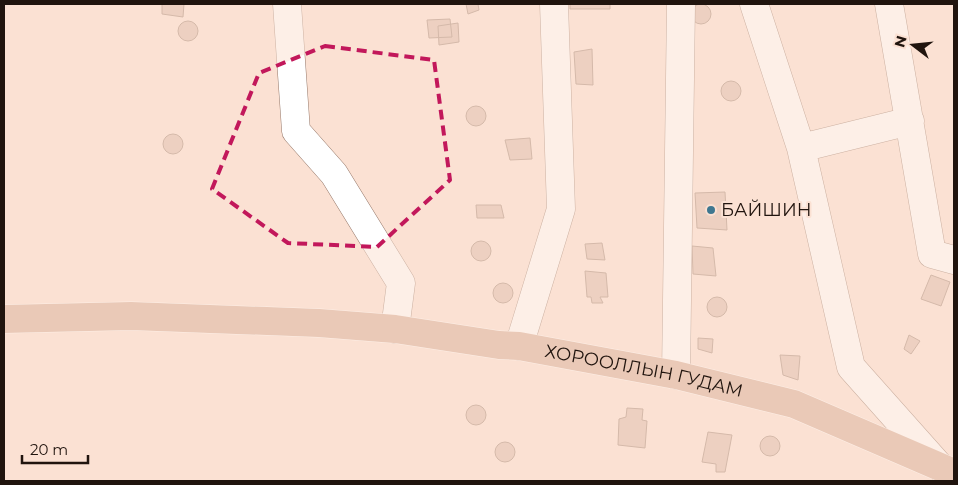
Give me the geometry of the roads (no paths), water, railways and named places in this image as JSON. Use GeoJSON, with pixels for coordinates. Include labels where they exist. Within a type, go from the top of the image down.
{"type":"FeatureCollection","features":[{"type":"Feature","properties":{"kind":"main road","name":"ХОРООЛЛЫН ГУДАМ"},"geometry":{"type":"LineString","coordinates":[[4,320],[130,316],[319,323],[395,329],[499,345],[519,346],[676,375],[794,404],[947,470]]}},
{"type":"Feature","properties":{"kind":"street"},"geometry":{"type":"LineString","coordinates":[[287,4],[296,131],[334,174],[401,283],[395,329]]}},
{"type":"Feature","properties":{"kind":"street"},"geometry":{"type":"LineString","coordinates":[[519,346],[561,209],[554,4]]}},
{"type":"Feature","properties":{"kind":"street"},"geometry":{"type":"LineString","coordinates":[[676,375],[681,4]]}},
{"type":"Feature","properties":{"kind":"street"},"geometry":{"type":"LineString","coordinates":[[754,4],[801,148],[851,367],[947,470]]}},
{"type":"Feature","properties":{"kind":"street"},"geometry":{"type":"LineString","coordinates":[[890,4],[932,254],[954,260]]}},
{"type":"Feature","properties":{"kind":"street"},"geometry":{"type":"LineString","coordinates":[[801,148],[910,121]]}},
{"type":"Feature","properties":{"kind":"place","name":"БАЙШИН"},"geometry":{"type":"Point","coordinates":[711,210]}}]}
